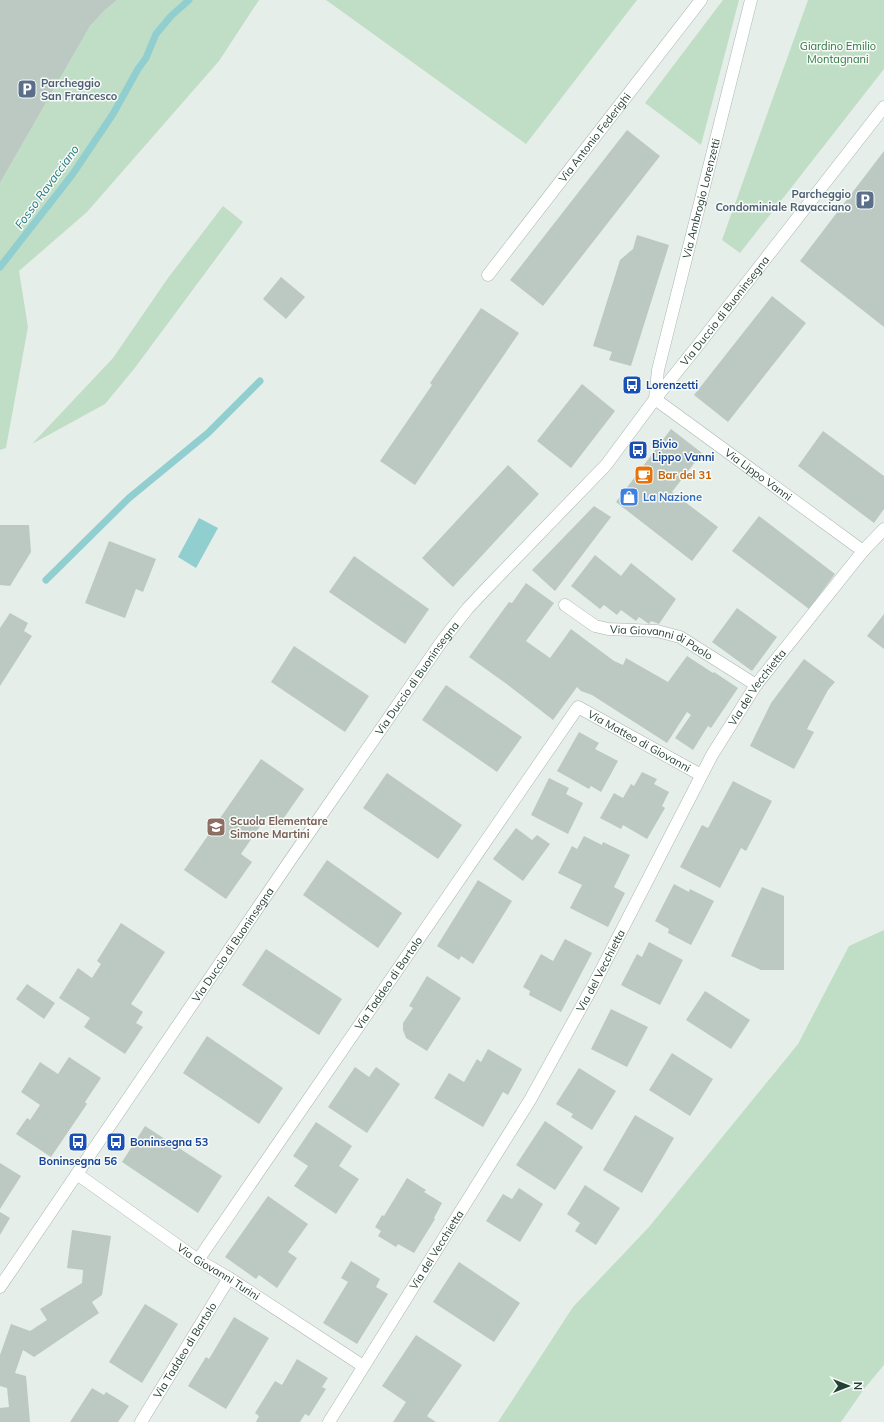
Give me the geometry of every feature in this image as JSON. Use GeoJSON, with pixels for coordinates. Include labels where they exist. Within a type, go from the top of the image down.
{"type":"FeatureCollection","features":[{"type":"Feature","properties":{"kind":"street","name":"Via Antonio Federighi"},"geometry":{"type":"LineString","coordinates":[[488,275],[701,0]]}},
{"type":"Feature","properties":{"kind":"street","name":"Via Ambrogio Lorenzetti"},"geometry":{"type":"LineString","coordinates":[[655,399],[658,370],[751,0]]}},
{"type":"Feature","properties":{"kind":"street","name":"Via Duccio di Buoninsegna"},"geometry":{"type":"LineString","coordinates":[[0,1287],[297,849],[442,641],[484,591],[606,465],[655,399],[884,107]]}},
{"type":"Feature","properties":{"kind":"street","name":"Via Lippo Vanni"},"geometry":{"type":"LineString","coordinates":[[655,399],[863,551]]}},
{"type":"Feature","properties":{"kind":"street","name":"Via del Vecchietta"},"geometry":{"type":"LineString","coordinates":[[329,1422],[530,1100],[594,984],[712,754],[756,685],[863,551],[884,530]]}},
{"type":"Feature","properties":{"kind":"street","name":"Via Giovanni di Paolo"},"geometry":{"type":"LineString","coordinates":[[565,605],[595,626],[608,629],[656,632],[680,637],[756,685]]}},
{"type":"Feature","properties":{"kind":"street","name":"Via Matteo di Giovanni"},"geometry":{"type":"LineString","coordinates":[[578,707],[701,776]]}},
{"type":"Feature","properties":{"kind":"street","name":"Via Taddeo di Bartolo"},"geometry":{"type":"LineString","coordinates":[[198,1260],[578,707]]}},
{"type":"Feature","properties":{"kind":"street","name":"Via Giovanni Turini"},"geometry":{"type":"LineString","coordinates":[[78,1174],[198,1260],[229,1278],[363,1366]]}},
{"type":"Feature","properties":{"kind":"street","name":"Via Taddeo di Bartolo"},"geometry":{"type":"LineString","coordinates":[[141,1422],[229,1278]]}},
{"type":"Feature","properties":{"kind":"green space"},"geometry":{"type":"Polygon","coordinates":[[[117,0],[259,0],[219,61],[87,212],[19,271],[28,327],[6,448],[0,450],[0,183],[90,26],[117,0]]]}},
{"type":"Feature","properties":{"kind":"green space"},"geometry":{"type":"Polygon","coordinates":[[[326,0],[637,0],[526,144],[326,0]]]}},
{"type":"Feature","properties":{"kind":"green space"},"geometry":{"type":"Polygon","coordinates":[[[723,0],[739,0],[701,145],[645,103],[723,0]]]}},
{"type":"Feature","properties":{"kind":"green space","name":"Giardino Emilio Montagnani"},"geometry":{"type":"Polygon","coordinates":[[[808,0],[884,0],[884,69],[740,253],[722,240],[808,0]]]}},
{"type":"Feature","properties":{"kind":"green space"},"geometry":{"type":"Polygon","coordinates":[[[223,206],[243,222],[134,369],[105,404],[32,444],[113,358],[168,278],[223,206]]]}},
{"type":"Feature","properties":{"kind":"green space"},"geometry":{"type":"Polygon","coordinates":[[[884,930],[884,1365],[864,1389],[841,1422],[498,1422],[573,1307],[649,1227],[798,1044],[849,946],[884,930]]]}},
{"type":"Feature","properties":{"kind":"water"},"geometry":{"type":"Polygon","coordinates":[[[199,518],[218,528],[196,568],[178,557],[199,518]]]}},
{"type":"Feature","properties":{"kind":"building","name":"Parcheggio San Francesco"},"geometry":{"type":"Polygon","coordinates":[[[0,0],[117,0],[90,26],[0,183],[0,0]]]}},
{"type":"Feature","properties":{"kind":"building"},"geometry":{"type":"Polygon","coordinates":[[[627,130],[660,156],[543,306],[510,280],[627,130]]]}},
{"type":"Feature","properties":{"kind":"building","name":"Parcheggio Condominiale Ravacciano"},"geometry":{"type":"Polygon","coordinates":[[[884,151],[884,327],[800,261],[884,151]]]}},
{"type":"Feature","properties":{"kind":"building"},"geometry":{"type":"Polygon","coordinates":[[[637,235],[669,245],[631,366],[609,360],[612,352],[593,346],[620,260],[633,249],[637,235]]]}},
{"type":"Feature","properties":{"kind":"building"},"geometry":{"type":"Polygon","coordinates":[[[281,277],[305,297],[286,319],[263,299],[281,277]]]}},
{"type":"Feature","properties":{"kind":"building"},"geometry":{"type":"Polygon","coordinates":[[[772,296],[806,323],[728,422],[694,395],[772,296]]]}},
{"type":"Feature","properties":{"kind":"building"},"geometry":{"type":"Polygon","coordinates":[[[481,308],[519,333],[415,485],[380,461],[432,385],[430,383],[481,308]]]}},
{"type":"Feature","properties":{"kind":"building"},"geometry":{"type":"Polygon","coordinates":[[[582,384],[615,411],[571,468],[537,441],[582,384]]]}},
{"type":"Feature","properties":{"kind":"building"},"geometry":{"type":"Polygon","coordinates":[[[671,429],[702,453],[672,492],[718,527],[692,561],[616,502],[671,429]]]}},
{"type":"Feature","properties":{"kind":"building"},"geometry":{"type":"Polygon","coordinates":[[[823,431],[884,476],[884,509],[874,523],[798,466],[823,431]]]}},
{"type":"Feature","properties":{"kind":"building"},"geometry":{"type":"Polygon","coordinates":[[[508,465],[539,494],[453,587],[422,558],[508,465]]]}},
{"type":"Feature","properties":{"kind":"building"},"geometry":{"type":"Polygon","coordinates":[[[594,506],[611,517],[555,591],[532,570],[594,506]]]}},
{"type":"Feature","properties":{"kind":"building"},"geometry":{"type":"Polygon","coordinates":[[[759,516],[835,574],[809,609],[732,551],[759,516]]]}},
{"type":"Feature","properties":{"kind":"building"},"geometry":{"type":"Polygon","coordinates":[[[0,525],[29,525],[31,552],[10,586],[0,585],[0,525]]]}},
{"type":"Feature","properties":{"kind":"building"},"geometry":{"type":"Polygon","coordinates":[[[109,541],[156,559],[143,592],[136,589],[125,618],[85,603],[109,541]]]}},
{"type":"Feature","properties":{"kind":"building"},"geometry":{"type":"Polygon","coordinates":[[[595,555],[621,576],[631,563],[676,599],[659,624],[651,621],[649,624],[639,617],[636,621],[621,610],[617,615],[604,605],[600,609],[571,586],[595,555]]]}},
{"type":"Feature","properties":{"kind":"building"},"geometry":{"type":"Polygon","coordinates":[[[354,556],[429,609],[405,644],[329,592],[354,556]]]}},
{"type":"Feature","properties":{"kind":"building"},"geometry":{"type":"Polygon","coordinates":[[[526,583],[554,603],[526,641],[550,658],[571,629],[614,661],[623,665],[626,658],[668,682],[687,656],[738,688],[711,728],[708,726],[693,750],[675,738],[691,715],[687,712],[667,743],[592,695],[581,691],[577,687],[553,720],[469,657],[509,602],[512,603],[526,583]]]}},
{"type":"Feature","properties":{"kind":"building"},"geometry":{"type":"Polygon","coordinates":[[[737,608],[777,637],[752,671],[712,642],[737,608]]]}},
{"type":"Feature","properties":{"kind":"building"},"geometry":{"type":"Polygon","coordinates":[[[10,613],[28,623],[24,631],[32,636],[0,686],[0,628],[10,613]]]}},
{"type":"Feature","properties":{"kind":"building"},"geometry":{"type":"Polygon","coordinates":[[[884,614],[884,649],[867,636],[884,614]]]}},
{"type":"Feature","properties":{"kind":"building"},"geometry":{"type":"Polygon","coordinates":[[[294,646],[369,696],[345,732],[271,682],[294,646]]]}},
{"type":"Feature","properties":{"kind":"building"},"geometry":{"type":"Polygon","coordinates":[[[804,659],[835,682],[828,690],[807,729],[814,732],[794,769],[750,746],[771,703],[804,659]]]}},
{"type":"Feature","properties":{"kind":"building"},"geometry":{"type":"Polygon","coordinates":[[[446,685],[522,737],[497,772],[422,720],[446,685]]]}},
{"type":"Feature","properties":{"kind":"building"},"geometry":{"type":"Polygon","coordinates":[[[579,732],[599,743],[595,749],[618,761],[601,792],[591,786],[589,789],[557,771],[579,732]]]}},
{"type":"Feature","properties":{"kind":"building"},"geometry":{"type":"Polygon","coordinates":[[[261,759],[304,789],[279,825],[267,816],[241,854],[252,862],[226,899],[184,870],[261,759]]]}},
{"type":"Feature","properties":{"kind":"building"},"geometry":{"type":"Polygon","coordinates":[[[642,772],[657,779],[654,784],[669,792],[662,806],[665,808],[647,839],[623,825],[621,829],[600,818],[614,793],[623,798],[631,784],[634,786],[642,772]]]}},
{"type":"Feature","properties":{"kind":"building"},"geometry":{"type":"Polygon","coordinates":[[[387,773],[462,825],[438,859],[363,808],[387,773]]]}},
{"type":"Feature","properties":{"kind":"building"},"geometry":{"type":"Polygon","coordinates":[[[549,778],[569,788],[566,794],[583,803],[568,834],[531,815],[549,778]]]}},
{"type":"Feature","properties":{"kind":"building"},"geometry":{"type":"Polygon","coordinates":[[[733,781],[772,801],[746,851],[741,848],[720,888],[680,867],[702,825],[708,828],[733,781]]]}},
{"type":"Feature","properties":{"kind":"building"},"geometry":{"type":"Polygon","coordinates":[[[516,828],[532,840],[537,835],[550,844],[523,881],[493,859],[516,828]]]}},
{"type":"Feature","properties":{"kind":"building"},"geometry":{"type":"Polygon","coordinates":[[[584,836],[602,845],[603,842],[630,855],[614,887],[625,893],[608,927],[570,908],[582,885],[558,873],[572,846],[577,849],[584,836]]]}},
{"type":"Feature","properties":{"kind":"building"},"geometry":{"type":"Polygon","coordinates":[[[327,860],[402,913],[378,948],[303,895],[327,860]]]}},
{"type":"Feature","properties":{"kind":"building"},"geometry":{"type":"Polygon","coordinates":[[[478,880],[512,901],[473,964],[461,956],[459,960],[437,946],[478,880]]]}},
{"type":"Feature","properties":{"kind":"building"},"geometry":{"type":"Polygon","coordinates":[[[674,884],[689,892],[690,889],[714,901],[691,945],[668,933],[669,929],[655,921],[674,884]]]}},
{"type":"Feature","properties":{"kind":"building"},"geometry":{"type":"Polygon","coordinates":[[[762,887],[784,896],[784,970],[761,970],[731,956],[762,887]]]}},
{"type":"Feature","properties":{"kind":"building"},"geometry":{"type":"Polygon","coordinates":[[[121,923],[165,952],[131,1004],[143,1012],[136,1023],[143,1027],[125,1054],[84,1027],[90,1018],[59,998],[78,968],[92,978],[101,964],[97,961],[121,923]]]}},
{"type":"Feature","properties":{"kind":"building"},"geometry":{"type":"Polygon","coordinates":[[[565,939],[592,953],[561,1012],[529,995],[530,991],[523,987],[541,954],[553,961],[565,939]]]}},
{"type":"Feature","properties":{"kind":"building"},"geometry":{"type":"Polygon","coordinates":[[[649,942],[683,960],[660,1005],[621,985],[637,954],[642,957],[649,942]]]}},
{"type":"Feature","properties":{"kind":"building"},"geometry":{"type":"Polygon","coordinates":[[[266,949],[342,999],[319,1035],[242,985],[266,949]]]}},
{"type":"Feature","properties":{"kind":"building"},"geometry":{"type":"Polygon","coordinates":[[[427,976],[461,998],[427,1051],[406,1038],[403,1030],[403,1023],[413,1008],[409,1006],[427,976]]]}},
{"type":"Feature","properties":{"kind":"building"},"geometry":{"type":"Polygon","coordinates":[[[27,984],[55,1003],[44,1019],[16,999],[27,984]]]}},
{"type":"Feature","properties":{"kind":"building"},"geometry":{"type":"Polygon","coordinates":[[[705,991],[750,1020],[731,1049],[686,1020],[705,991]]]}},
{"type":"Feature","properties":{"kind":"building"},"geometry":{"type":"Polygon","coordinates":[[[611,1009],[648,1027],[627,1067],[591,1049],[611,1009]]]}},
{"type":"Feature","properties":{"kind":"building"},"geometry":{"type":"Polygon","coordinates":[[[207,1036],[283,1088],[259,1124],[183,1073],[207,1036]]]}},
{"type":"Feature","properties":{"kind":"building"},"geometry":{"type":"Polygon","coordinates":[[[488,1049],[522,1069],[508,1095],[503,1092],[483,1127],[434,1098],[449,1073],[464,1082],[477,1059],[481,1062],[488,1049]]]}},
{"type":"Feature","properties":{"kind":"building"},"geometry":{"type":"Polygon","coordinates":[[[672,1053],[713,1079],[690,1116],[649,1090],[672,1053]]]}},
{"type":"Feature","properties":{"kind":"building"},"geometry":{"type":"Polygon","coordinates":[[[69,1057],[101,1078],[85,1102],[87,1104],[51,1157],[16,1134],[27,1118],[30,1120],[40,1105],[21,1092],[40,1062],[58,1074],[69,1057]]]}},
{"type":"Feature","properties":{"kind":"building"},"geometry":{"type":"Polygon","coordinates":[[[355,1067],[369,1077],[376,1067],[400,1084],[367,1133],[328,1107],[355,1067]]]}},
{"type":"Feature","properties":{"kind":"building"},"geometry":{"type":"Polygon","coordinates":[[[579,1068],[616,1091],[592,1130],[571,1117],[573,1114],[556,1104],[579,1068]]]}},
{"type":"Feature","properties":{"kind":"building"},"geometry":{"type":"Polygon","coordinates":[[[635,1115],[674,1138],[642,1193],[603,1170],[635,1115]]]}},
{"type":"Feature","properties":{"kind":"building"},"geometry":{"type":"Polygon","coordinates":[[[545,1121],[583,1147],[555,1190],[516,1165],[545,1121]]]}},
{"type":"Feature","properties":{"kind":"building"},"geometry":{"type":"Polygon","coordinates":[[[316,1122],[352,1146],[339,1166],[359,1179],[336,1214],[294,1186],[308,1166],[293,1156],[316,1122]]]}},
{"type":"Feature","properties":{"kind":"building"},"geometry":{"type":"Polygon","coordinates":[[[145,1126],[222,1176],[198,1213],[122,1162],[145,1126]]]}},
{"type":"Feature","properties":{"kind":"building"},"geometry":{"type":"Polygon","coordinates":[[[0,1163],[21,1176],[0,1209],[0,1163]]]}},
{"type":"Feature","properties":{"kind":"building"},"geometry":{"type":"Polygon","coordinates":[[[407,1178],[426,1190],[424,1192],[442,1203],[434,1218],[435,1219],[414,1253],[398,1244],[396,1247],[378,1236],[381,1231],[375,1227],[382,1215],[384,1216],[407,1178]]]}},
{"type":"Feature","properties":{"kind":"building"},"geometry":{"type":"Polygon","coordinates":[[[585,1185],[620,1208],[596,1245],[575,1231],[580,1223],[567,1214],[585,1185]]]}},
{"type":"Feature","properties":{"kind":"building"},"geometry":{"type":"Polygon","coordinates":[[[519,1188],[543,1204],[520,1242],[486,1221],[503,1194],[512,1199],[519,1188]]]}},
{"type":"Feature","properties":{"kind":"building"},"geometry":{"type":"Polygon","coordinates":[[[268,1196],[308,1224],[288,1252],[297,1258],[277,1288],[259,1275],[256,1279],[225,1257],[268,1196]]]}},
{"type":"Feature","properties":{"kind":"building"},"geometry":{"type":"Polygon","coordinates":[[[0,1212],[10,1218],[0,1235],[0,1212]]]}},
{"type":"Feature","properties":{"kind":"building"},"geometry":{"type":"Polygon","coordinates":[[[72,1230],[111,1236],[102,1295],[92,1302],[99,1313],[34,1357],[23,1350],[15,1373],[26,1376],[30,1422],[0,1422],[0,1408],[9,1407],[7,1388],[0,1386],[0,1355],[11,1324],[30,1331],[47,1320],[40,1309],[82,1283],[83,1270],[67,1268],[72,1230]]]}},
{"type":"Feature","properties":{"kind":"building"},"geometry":{"type":"Polygon","coordinates":[[[351,1261],[380,1279],[376,1287],[388,1294],[357,1344],[323,1323],[348,1282],[341,1278],[351,1261]]]}},
{"type":"Feature","properties":{"kind":"building"},"geometry":{"type":"Polygon","coordinates":[[[459,1262],[520,1303],[494,1342],[433,1302],[459,1262]]]}},
{"type":"Feature","properties":{"kind":"building"},"geometry":{"type":"Polygon","coordinates":[[[145,1304],[178,1324],[142,1383],[109,1362],[145,1304]]]}},
{"type":"Feature","properties":{"kind":"building"},"geometry":{"type":"Polygon","coordinates":[[[234,1317],[269,1338],[226,1409],[188,1386],[206,1357],[209,1359],[234,1317]]]}},
{"type":"Feature","properties":{"kind":"building"},"geometry":{"type":"Polygon","coordinates":[[[416,1335],[462,1365],[427,1416],[436,1422],[393,1422],[406,1402],[382,1386],[416,1335]]]}},
{"type":"Feature","properties":{"kind":"building"},"geometry":{"type":"Polygon","coordinates":[[[297,1359],[328,1378],[322,1387],[326,1389],[309,1416],[305,1414],[300,1422],[256,1422],[259,1416],[255,1413],[275,1381],[282,1385],[297,1359]]]}},
{"type":"Feature","properties":{"kind":"building"},"geometry":{"type":"Polygon","coordinates":[[[92,1388],[104,1395],[106,1392],[129,1406],[118,1422],[70,1422],[92,1388]]]}},
{"type":"Feature","properties":{"kind":"waterway","name":"Fosso Ravacciano"},"geometry":{"type":"LineString","coordinates":[[0,267],[72,175],[113,114],[138,69],[146,58],[156,34],[171,16],[189,0]]}},
{"type":"Feature","properties":{"kind":"waterway"},"geometry":{"type":"LineString","coordinates":[[46,580],[129,498],[208,433],[260,381]]}},
{"type":"Feature","properties":{"kind":"place","name":"Parcheggio San Francesco"},"geometry":{"type":"Point","coordinates":[27,89]}},
{"type":"Feature","properties":{"kind":"place","name":"Parcheggio Condominiale Ravacciano"},"geometry":{"type":"Point","coordinates":[865,200]}},
{"type":"Feature","properties":{"kind":"place","name":"Lorenzetti"},"geometry":{"type":"Point","coordinates":[632,385]}},
{"type":"Feature","properties":{"kind":"place","name":"Bivio Lippo Vanni"},"geometry":{"type":"Point","coordinates":[638,450]}},
{"type":"Feature","properties":{"kind":"place","name":"Bar del 31"},"geometry":{"type":"Point","coordinates":[644,475]}},
{"type":"Feature","properties":{"kind":"place","name":"La Nazione"},"geometry":{"type":"Point","coordinates":[629,497]}},
{"type":"Feature","properties":{"kind":"place","name":"Scuola Elementare Simone Martini"},"geometry":{"type":"Point","coordinates":[216,827]}},
{"type":"Feature","properties":{"kind":"place","name":"Boninsegna 56"},"geometry":{"type":"Point","coordinates":[78,1142]}},
{"type":"Feature","properties":{"kind":"place","name":"Boninsegna 53"},"geometry":{"type":"Point","coordinates":[116,1142]}}]}
